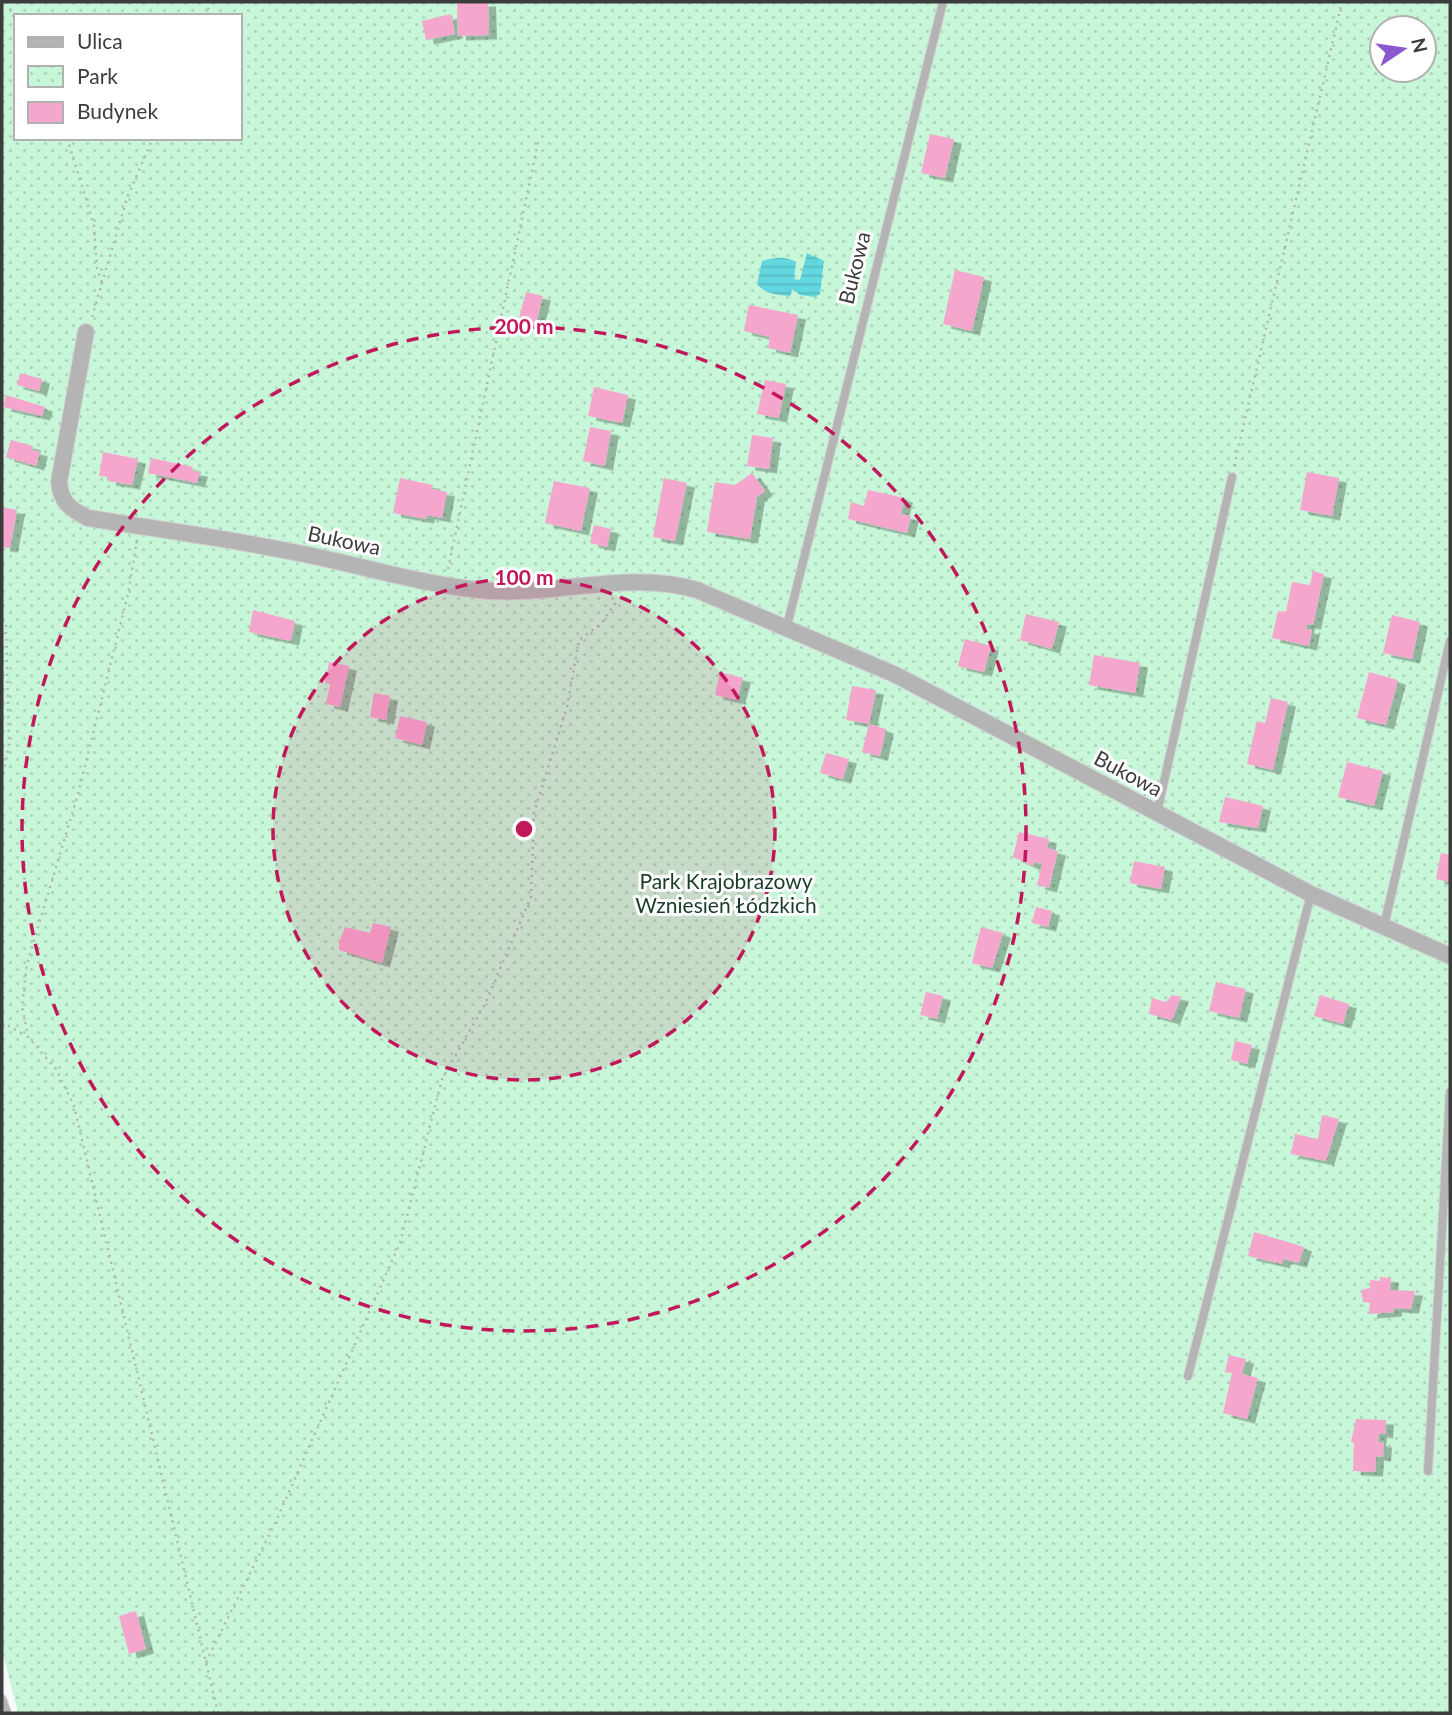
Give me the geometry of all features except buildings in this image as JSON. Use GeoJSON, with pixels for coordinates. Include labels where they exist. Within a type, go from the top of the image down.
{"type":"FeatureCollection","features":[{"type":"Feature","properties":{"kind":"street","name":"Bukowa"},"geometry":{"type":"LineString","coordinates":[[86,332],[59,482],[61,498],[71,510],[88,519],[292,551],[444,585],[522,592],[625,584],[679,584],[787,626],[896,675],[1311,894],[1450,956]]}},
{"type":"Feature","properties":{"kind":"lane","name":"Bukowa"},"geometry":{"type":"LineString","coordinates":[[787,626],[943,2]]}},
{"type":"Feature","properties":{"kind":"lane"},"geometry":{"type":"LineString","coordinates":[[1157,813],[1232,477]]}},
{"type":"Feature","properties":{"kind":"lane"},"geometry":{"type":"LineString","coordinates":[[1384,926],[1450,641]]}},
{"type":"Feature","properties":{"kind":"lane"},"geometry":{"type":"LineString","coordinates":[[1188,1376],[1311,894]]}},
{"type":"Feature","properties":{"kind":"lane"},"geometry":{"type":"LineString","coordinates":[[1428,1471],[1450,1092]]}},
{"type":"Feature","properties":{"kind":"lane"},"geometry":{"type":"LineString","coordinates":[[2,1699],[7,1713]]}},
{"type":"Feature","properties":{"kind":"path"},"geometry":{"type":"LineString","coordinates":[[1232,477],[1342,2]]}},
{"type":"Feature","properties":{"kind":"path"},"geometry":{"type":"LineString","coordinates":[[444,585],[539,138]]}},
{"type":"Feature","properties":{"kind":"path"},"geometry":{"type":"LineString","coordinates":[[67,140],[94,225],[97,268],[102,283]]}},
{"type":"Feature","properties":{"kind":"path"},"geometry":{"type":"LineString","coordinates":[[86,332],[127,198],[152,140]]}},
{"type":"Feature","properties":{"kind":"path"},"geometry":{"type":"LineString","coordinates":[[28,1037],[22,1006],[27,964],[78,794],[128,593],[139,527]]}},
{"type":"Feature","properties":{"kind":"path"},"geometry":{"type":"LineString","coordinates":[[206,1662],[276,1521],[400,1243],[442,1079],[485,1004],[531,897],[534,813],[567,708],[579,640],[602,623],[615,608],[625,584]]}},
{"type":"Feature","properties":{"kind":"path"},"geometry":{"type":"LineString","coordinates":[[2,621],[6,622],[9,733],[2,778]]}},
{"type":"Feature","properties":{"kind":"path"},"geometry":{"type":"LineString","coordinates":[[2,1022],[28,1037],[56,1069],[74,1106],[218,1713]]}},
{"type":"Feature","properties":{"kind":"green space","name":"Park Krajobrazowy Wzniesień Łódzkich"},"geometry":{"type":"Polygon","coordinates":[[[2,2],[1450,2],[1450,1713],[18,1713],[2,1650],[2,2]]]}},
{"type":"Feature","properties":{"kind":"water"},"geometry":{"type":"Polygon","coordinates":[[[807,253],[824,261],[820,294],[815,297],[800,295],[793,289],[790,296],[776,294],[757,284],[762,261],[779,258],[796,262],[794,279],[800,280],[807,253]]]}}]}
